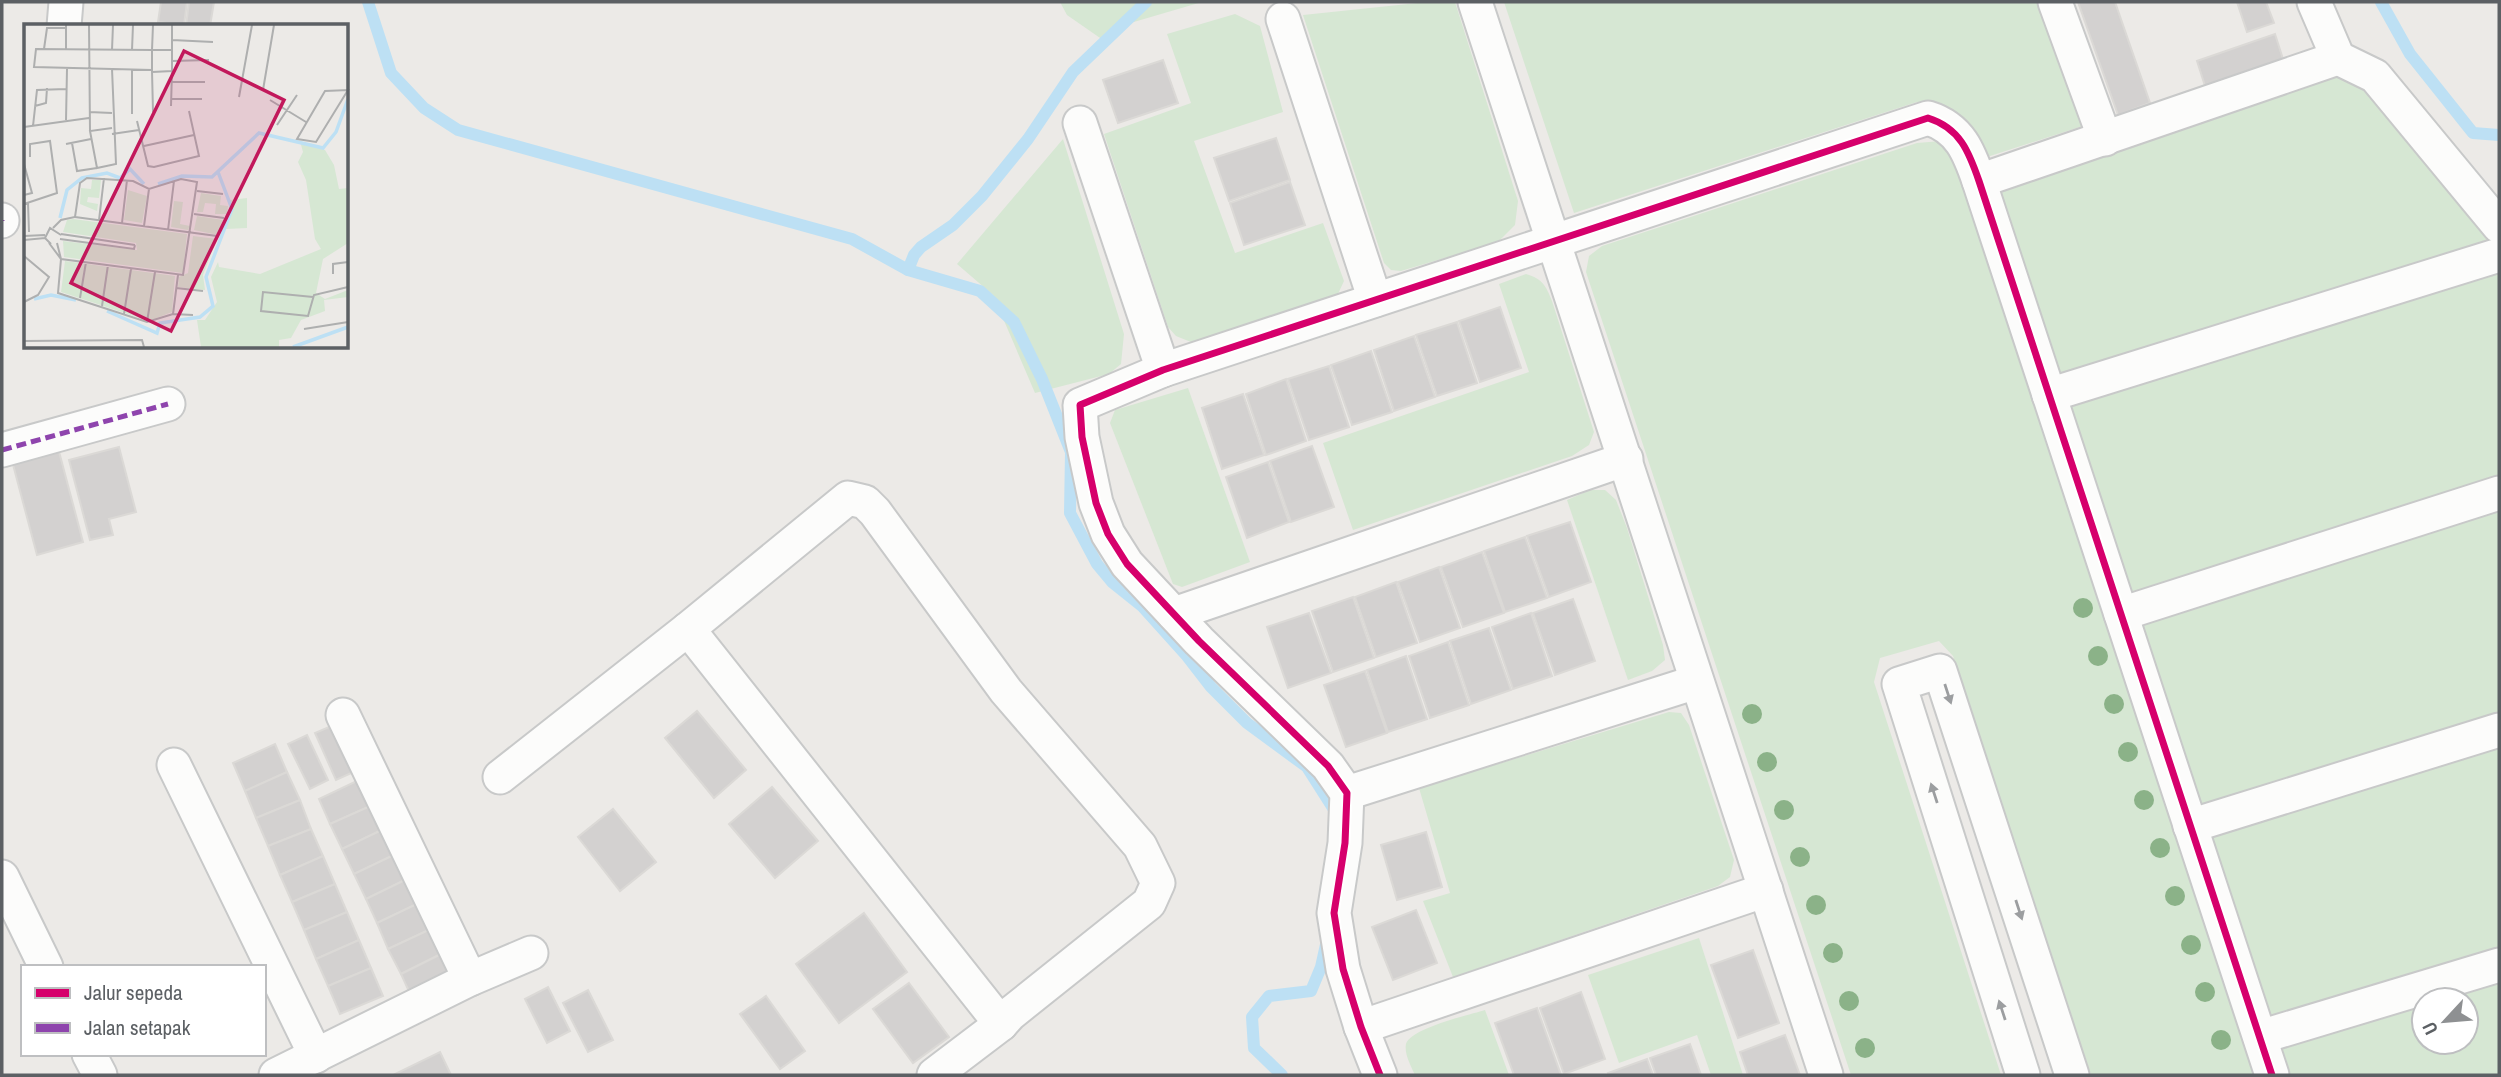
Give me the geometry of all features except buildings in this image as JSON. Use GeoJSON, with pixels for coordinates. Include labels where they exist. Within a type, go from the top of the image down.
{"type":"FeatureCollection","features":[{"type":"Feature","properties":{"kind":"street"},"geometry":{"type":"LineString","coordinates":[[64,24],[66,2]]}},
{"type":"Feature","properties":{"kind":"street"},"geometry":{"type":"LineString","coordinates":[[1475,2],[1826,1075]]}},
{"type":"Feature","properties":{"kind":"street"},"geometry":{"type":"LineString","coordinates":[[2055,2],[2105,139]]}},
{"type":"Feature","properties":{"kind":"street"},"geometry":{"type":"LineString","coordinates":[[2314,2],[2339,58],[2375,76],[2499,226]]}},
{"type":"Feature","properties":{"kind":"street"},"geometry":{"type":"LineString","coordinates":[[1283,19],[1375,300]]}},
{"type":"Feature","properties":{"kind":"street"},"geometry":{"type":"LineString","coordinates":[[1979,181],[2339,58]]}},
{"type":"Feature","properties":{"kind":"street"},"geometry":{"type":"LineString","coordinates":[[1380,1075],[1361,1027],[1343,969],[1334,914],[1345,843],[1348,793],[1328,766],[1127,564],[1108,534],[1096,503],[1082,437],[1080,405],[1163,370],[1928,118],[1940,122],[1953,132],[1968,149],[2272,1075]]}},
{"type":"Feature","properties":{"kind":"street"},"geometry":{"type":"LineString","coordinates":[[1080,123],[1163,370]]}},
{"type":"Feature","properties":{"kind":"street"},"geometry":{"type":"LineString","coordinates":[[2049,395],[2499,255]]}},
{"type":"Feature","properties":{"kind":"street"},"geometry":{"type":"LineString","coordinates":[[2,450],[168,404]]}},
{"type":"Feature","properties":{"kind":"street"},"geometry":{"type":"LineString","coordinates":[[1174,614],[1626,459]]}},
{"type":"Feature","properties":{"kind":"street"},"geometry":{"type":"LineString","coordinates":[[2120,614],[2499,493]]}},
{"type":"Feature","properties":{"kind":"street"},"geometry":{"type":"LineString","coordinates":[[500,777],[688,629],[848,498],[864,502],[875,512],[1006,691],[1140,846],[1158,883],[1149,903],[934,1075]]}},
{"type":"Feature","properties":{"kind":"street"},"geometry":{"type":"LineString","coordinates":[[688,629],[1001,1024]]}},
{"type":"Feature","properties":{"kind":"street"},"geometry":{"type":"LineString","coordinates":[[2023,1075],[1899,684],[1940,671],[2072,1075]]}},
{"type":"Feature","properties":{"kind":"street"},"geometry":{"type":"LineString","coordinates":[[1348,793],[1696,682]]}},
{"type":"Feature","properties":{"kind":"street"},"geometry":{"type":"LineString","coordinates":[[343,715],[470,979]]}},
{"type":"Feature","properties":{"kind":"street"},"geometry":{"type":"LineString","coordinates":[[2190,826],[2499,730]]}},
{"type":"Feature","properties":{"kind":"street"},"geometry":{"type":"LineString","coordinates":[[174,765],[316,1056]]}},
{"type":"Feature","properties":{"kind":"street"},"geometry":{"type":"LineString","coordinates":[[2,877],[45,965]]}},
{"type":"Feature","properties":{"kind":"street"},"geometry":{"type":"LineString","coordinates":[[1361,1027],[1766,890]]}},
{"type":"Feature","properties":{"kind":"street"},"geometry":{"type":"LineString","coordinates":[[276,1075],[470,979],[531,953]]}},
{"type":"Feature","properties":{"kind":"street"},"geometry":{"type":"LineString","coordinates":[[2260,1037],[2499,965]]}},
{"type":"Feature","properties":{"kind":"street"},"geometry":{"type":"LineString","coordinates":[[90,1056],[100,1075]]}},
{"type":"Feature","properties":{"kind":"green space"},"geometry":{"type":"Polygon","coordinates":[[[1060,2],[1202,2],[1127,24],[1103,40],[1067,15],[1060,2]]]}},
{"type":"Feature","properties":{"kind":"green space"},"geometry":{"type":"Polygon","coordinates":[[[1427,2],[1455,2],[1518,201],[1515,225],[1498,242],[1401,271],[1391,270],[1384,263],[1303,15],[1427,2]]]}},
{"type":"Feature","properties":{"kind":"green space"},"geometry":{"type":"Polygon","coordinates":[[[1504,2],[2041,2],[2086,125],[1987,157],[1938,106],[1917,102],[1574,213],[1504,2]]]}},
{"type":"Feature","properties":{"kind":"green space"},"geometry":{"type":"Polygon","coordinates":[[[1235,14],[1260,26],[1283,112],[1194,141],[1235,253],[1323,223],[1344,281],[1337,296],[1331,299],[1191,342],[1176,336],[1168,327],[1104,134],[1191,103],[1167,34],[1235,14]]]}},
{"type":"Feature","properties":{"kind":"green space"},"geometry":{"type":"Polygon","coordinates":[[[2329,73],[2350,76],[2369,86],[2499,227],[2499,1075],[2290,1075],[2000,202],[2004,185],[2329,73]]]}},
{"type":"Feature","properties":{"kind":"green space"},"geometry":{"type":"Polygon","coordinates":[[[1063,139],[1124,334],[1121,364],[1109,374],[1035,393],[993,295],[957,264],[1063,139]]]}},
{"type":"Feature","properties":{"kind":"green space"},"geometry":{"type":"Polygon","coordinates":[[[1941,141],[1963,169],[2254,1075],[2091,1075],[1953,656],[1939,641],[1880,658],[1874,682],[2001,1075],[1851,1075],[1586,272],[1589,256],[1602,246],[1917,143],[1941,141]]]}},
{"type":"Feature","properties":{"kind":"green space"},"geometry":{"type":"Polygon","coordinates":[[[1526,274],[1543,284],[1552,301],[1594,432],[1589,445],[1572,456],[1353,530],[1323,443],[1529,372],[1499,284],[1526,274]]]}},
{"type":"Feature","properties":{"kind":"green space"},"geometry":{"type":"Polygon","coordinates":[[[1188,388],[1250,562],[1182,587],[1173,584],[1110,423],[1115,410],[1188,388]]]}},
{"type":"Feature","properties":{"kind":"green space"},"geometry":{"type":"Polygon","coordinates":[[[1590,490],[1605,490],[1616,500],[1663,645],[1665,660],[1652,671],[1628,680],[1567,500],[1590,490]]]}},
{"type":"Feature","properties":{"kind":"green space"},"geometry":{"type":"Polygon","coordinates":[[[1669,712],[1681,713],[1689,725],[1734,860],[1730,877],[1718,886],[1453,977],[1423,901],[1450,893],[1419,788],[1669,712]]]}},
{"type":"Feature","properties":{"kind":"green space"},"geometry":{"type":"Polygon","coordinates":[[[1699,938],[1743,1075],[1711,1075],[1697,1035],[1619,1063],[1588,975],[1699,938]]]}},
{"type":"Feature","properties":{"kind":"green space"},"geometry":{"type":"Polygon","coordinates":[[[1485,1010],[1509,1075],[1415,1075],[1406,1052],[1406,1044],[1410,1038],[1429,1028],[1485,1010]]]}},
{"type":"Feature","properties":{"kind":"waterway"},"geometry":{"type":"LineString","coordinates":[[368,2],[391,73],[424,108],[458,130],[852,239],[908,270],[980,291],[1014,322],[1042,379],[1071,452],[1070,513],[1097,564],[1112,582],[1142,606],[1211,687],[1247,723],[1307,767],[1335,811],[1334,818]]}},
{"type":"Feature","properties":{"kind":"waterway"},"geometry":{"type":"LineString","coordinates":[[908,270],[914,255],[921,247],[953,225],[982,196],[1028,139],[1073,72],[1146,2]]}},
{"type":"Feature","properties":{"kind":"waterway"},"geometry":{"type":"LineString","coordinates":[[2381,2],[2410,54],[2473,133],[2499,135]]}},
{"type":"Feature","properties":{"kind":"waterway"},"geometry":{"type":"LineString","coordinates":[[1282,1075],[1254,1048],[1252,1017],[1269,996],[1311,991],[1321,967],[1327,940]]}},
{"type":"Feature","properties":{"kind":"marked path"},"geometry":{"type":"LineString","coordinates":[[2,450],[168,404]]}},
{"type":"Feature","properties":{"kind":"cycle path"},"geometry":{"type":"LineString","coordinates":[[1380,1075],[1361,1027],[1343,969],[1334,913],[1345,843],[1347,793],[1328,766],[1199,641],[1127,564],[1108,534],[1096,503],[1082,437],[1080,405],[1163,370],[1928,118],[1939,122],[1956,135],[1975,170],[2272,1075]]}}]}
